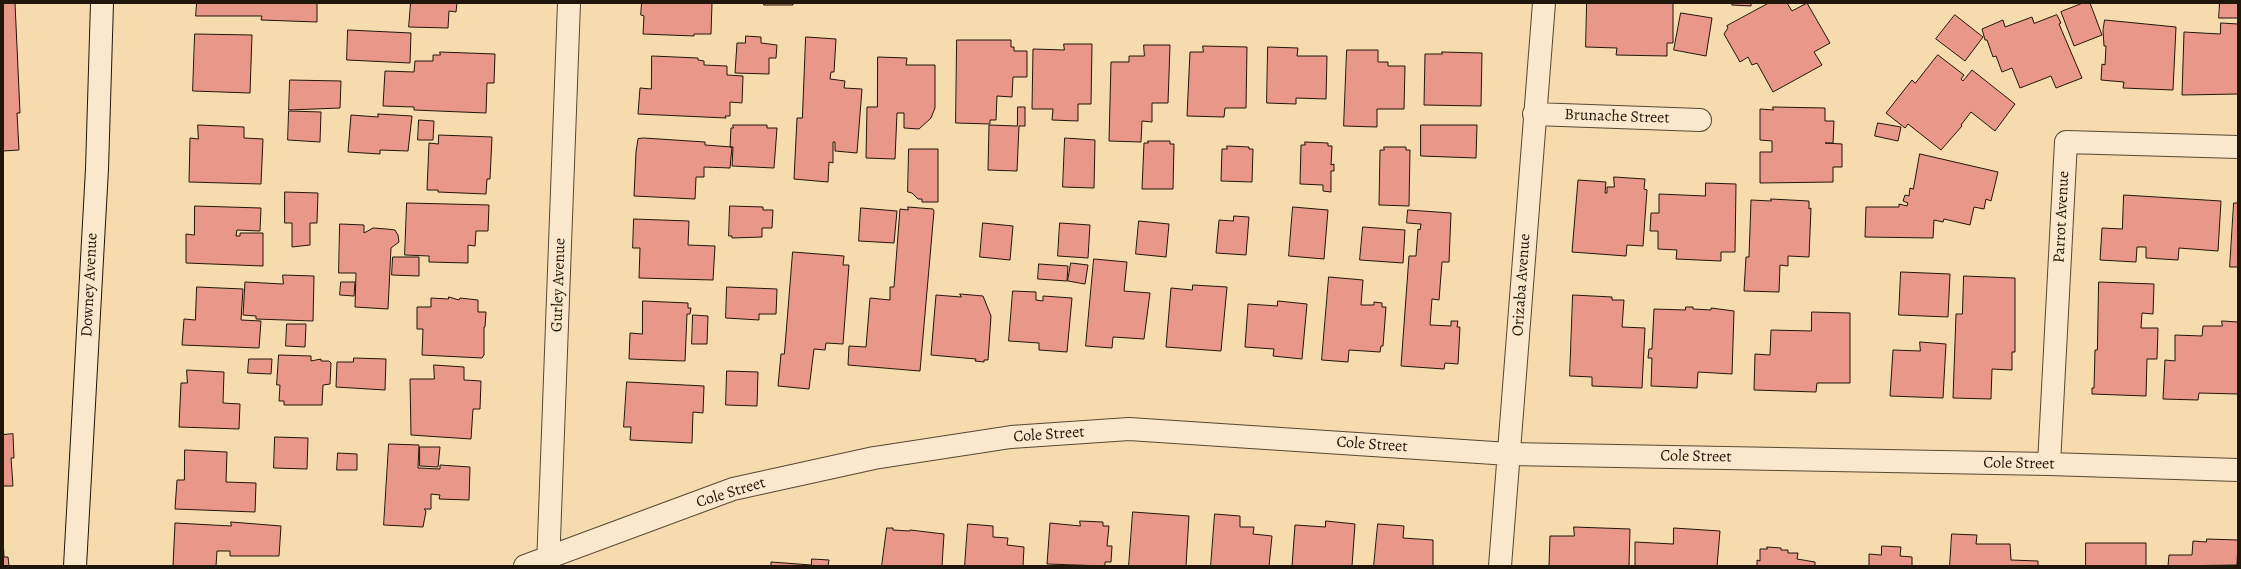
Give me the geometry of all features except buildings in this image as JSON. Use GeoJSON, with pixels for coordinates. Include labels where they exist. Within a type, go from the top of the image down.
{"type":"FeatureCollection","features":[{"type":"Feature","properties":{"kind":"street","name":"Downey Avenue"},"geometry":{"type":"LineString","coordinates":[[75,566],[97,169],[102,3]]}},
{"type":"Feature","properties":{"kind":"street","name":"Gurley Avenue"},"geometry":{"type":"LineString","coordinates":[[548,561],[569,3]]}},
{"type":"Feature","properties":{"kind":"street","name":"Orizaba Avenue"},"geometry":{"type":"LineString","coordinates":[[1500,566],[1510,454],[1534,114],[1544,3]]}},
{"type":"Feature","properties":{"kind":"street","name":"Brunache Street"},"geometry":{"type":"LineString","coordinates":[[1534,114],[1700,120]]}},
{"type":"Feature","properties":{"kind":"street","name":"Parrot Avenue"},"geometry":{"type":"LineString","coordinates":[[2049,464],[2066,142],[2238,147]]}},
{"type":"Feature","properties":{"kind":"street","name":"Cole Street"},"geometry":{"type":"LineString","coordinates":[[525,566],[548,561],[733,489],[874,458],[1011,437],[1129,429],[1510,454],[2049,464],[2238,470]]}}]}
